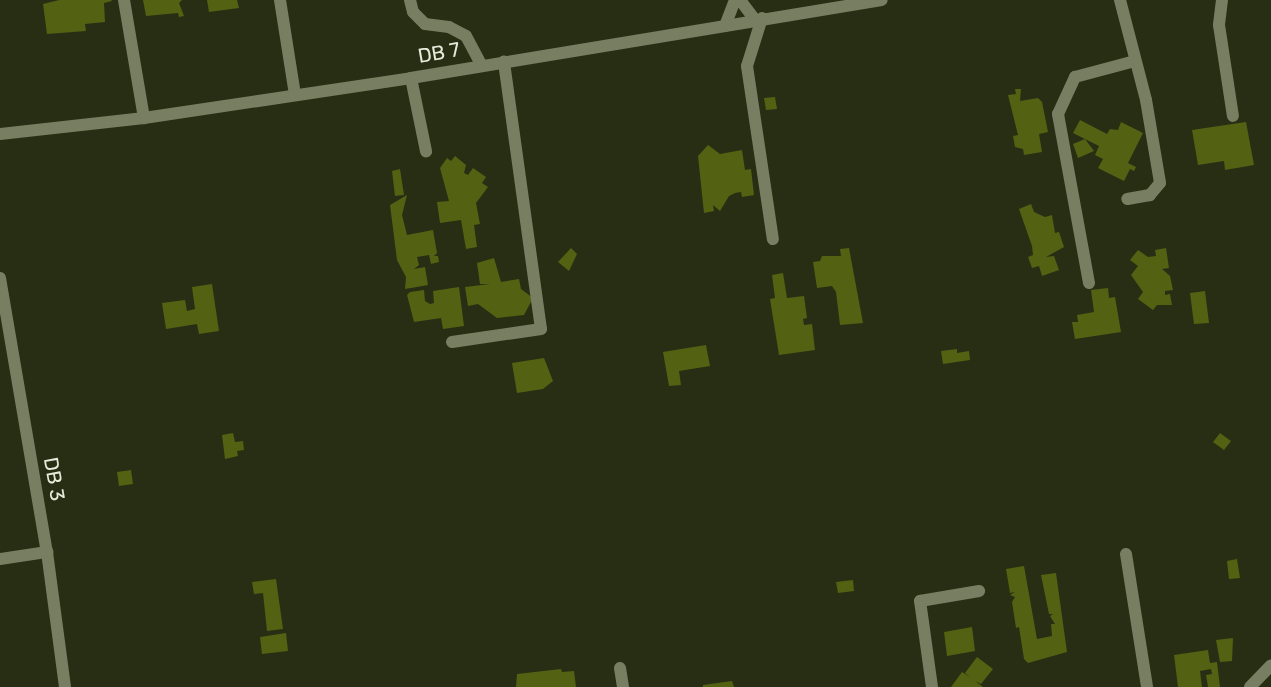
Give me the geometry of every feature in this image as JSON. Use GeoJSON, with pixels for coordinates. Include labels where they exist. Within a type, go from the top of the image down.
{"type":"FeatureCollection","features":[{"type":"Feature","properties":{"kind":"street"},"geometry":{"type":"LineString","coordinates":[[124,0],[144,118]]}},
{"type":"Feature","properties":{"kind":"street"},"geometry":{"type":"LineString","coordinates":[[280,0],[295,95]]}},
{"type":"Feature","properties":{"kind":"street"},"geometry":{"type":"LineString","coordinates":[[410,0],[412,12],[425,24],[449,27],[466,36],[482,66]]}},
{"type":"Feature","properties":{"kind":"street"},"geometry":{"type":"LineString","coordinates":[[725,26],[735,0]]}},
{"type":"Feature","properties":{"kind":"street"},"geometry":{"type":"LineString","coordinates":[[740,0],[758,19],[747,66],[773,239]]}},
{"type":"Feature","properties":{"kind":"street","name":"DB 7"},"geometry":{"type":"LineString","coordinates":[[0,134],[144,118],[411,78],[882,0]]}},
{"type":"Feature","properties":{"kind":"street"},"geometry":{"type":"LineString","coordinates":[[1120,0],[1160,183],[1150,195],[1127,199]]}},
{"type":"Feature","properties":{"kind":"street"},"geometry":{"type":"LineString","coordinates":[[1222,0],[1219,25],[1233,116]]}},
{"type":"Feature","properties":{"kind":"street"},"geometry":{"type":"LineString","coordinates":[[1089,283],[1058,114],[1075,77],[1135,61]]}},
{"type":"Feature","properties":{"kind":"street"},"geometry":{"type":"LineString","coordinates":[[452,342],[541,328],[504,62]]}},
{"type":"Feature","properties":{"kind":"street"},"geometry":{"type":"LineString","coordinates":[[411,78],[426,151]]}},
{"type":"Feature","properties":{"kind":"street","name":"DB 3"},"geometry":{"type":"LineString","coordinates":[[0,278],[47,552],[65,687]]}},
{"type":"Feature","properties":{"kind":"street"},"geometry":{"type":"LineString","coordinates":[[0,356],[13,354]]}},
{"type":"Feature","properties":{"kind":"street"},"geometry":{"type":"LineString","coordinates":[[0,559],[47,552]]}},
{"type":"Feature","properties":{"kind":"street"},"geometry":{"type":"LineString","coordinates":[[1126,554],[1147,687]]}},
{"type":"Feature","properties":{"kind":"street"},"geometry":{"type":"LineString","coordinates":[[932,687],[920,601],[979,591]]}},
{"type":"Feature","properties":{"kind":"street"},"geometry":{"type":"LineString","coordinates":[[1250,687],[1271,665]]}},
{"type":"Feature","properties":{"kind":"street"},"geometry":{"type":"LineString","coordinates":[[620,668],[623,687]]}},
{"type":"Feature","properties":{"kind":"building"},"geometry":{"type":"Polygon","coordinates":[[[59,0],[112,1],[104,3],[105,22],[85,24],[86,31],[47,34],[43,4],[59,0]]]}},
{"type":"Feature","properties":{"kind":"building"},"geometry":{"type":"Polygon","coordinates":[[[143,0],[182,0],[179,3],[184,16],[179,17],[178,13],[146,16],[143,0]]]}},
{"type":"Feature","properties":{"kind":"building"},"geometry":{"type":"Polygon","coordinates":[[[207,0],[237,0],[239,8],[209,12],[207,0]]]}},
{"type":"Feature","properties":{"kind":"building"},"geometry":{"type":"Polygon","coordinates":[[[1015,89],[1021,89],[1020,101],[1038,98],[1042,102],[1048,132],[1039,134],[1042,152],[1024,155],[1023,149],[1015,147],[1013,136],[1018,135],[1008,95],[1016,94],[1015,89]]]}},
{"type":"Feature","properties":{"kind":"building"},"geometry":{"type":"Polygon","coordinates":[[[775,97],[777,109],[766,110],[764,98],[775,97]]]}},
{"type":"Feature","properties":{"kind":"building"},"geometry":{"type":"Polygon","coordinates":[[[1080,120],[1107,134],[1110,129],[1118,130],[1121,122],[1143,133],[1128,163],[1136,167],[1134,171],[1130,169],[1124,181],[1098,168],[1103,159],[1095,155],[1099,146],[1073,133],[1080,120]]]}},
{"type":"Feature","properties":{"kind":"building"},"geometry":{"type":"Polygon","coordinates":[[[1246,122],[1254,165],[1225,170],[1224,161],[1198,165],[1192,130],[1246,122]]]}},
{"type":"Feature","properties":{"kind":"building"},"geometry":{"type":"Polygon","coordinates":[[[1085,139],[1094,151],[1078,158],[1073,144],[1085,139]]]}},
{"type":"Feature","properties":{"kind":"building"},"geometry":{"type":"Polygon","coordinates":[[[708,145],[720,154],[742,150],[745,170],[751,169],[754,195],[742,197],[741,192],[735,193],[729,196],[720,211],[713,205],[714,211],[704,213],[698,156],[708,145]]]}},
{"type":"Feature","properties":{"kind":"building"},"geometry":{"type":"Polygon","coordinates":[[[455,156],[466,165],[464,173],[468,175],[473,168],[486,177],[482,183],[488,187],[476,203],[480,224],[474,225],[477,247],[466,249],[461,220],[440,223],[437,202],[449,201],[440,168],[447,158],[451,161],[455,156]]]}},
{"type":"Feature","properties":{"kind":"building"},"geometry":{"type":"Polygon","coordinates":[[[400,169],[404,195],[395,196],[392,171],[400,169]]]}},
{"type":"Feature","properties":{"kind":"building"},"geometry":{"type":"Polygon","coordinates":[[[407,195],[402,215],[407,235],[433,230],[437,253],[434,256],[438,256],[439,262],[431,264],[429,255],[417,257],[419,265],[414,269],[425,267],[428,285],[405,289],[406,277],[397,260],[390,205],[407,195]]]}},
{"type":"Feature","properties":{"kind":"building"},"geometry":{"type":"Polygon","coordinates":[[[1031,204],[1034,212],[1045,217],[1052,215],[1055,233],[1059,232],[1064,247],[1046,257],[1054,256],[1059,270],[1042,276],[1039,266],[1032,268],[1028,257],[1033,255],[1032,246],[1019,209],[1031,204]]]}},
{"type":"Feature","properties":{"kind":"building"},"geometry":{"type":"Polygon","coordinates":[[[571,248],[577,254],[569,271],[558,262],[571,248]]]}},
{"type":"Feature","properties":{"kind":"building"},"geometry":{"type":"Polygon","coordinates":[[[849,248],[863,323],[840,325],[836,292],[832,286],[817,288],[813,262],[820,261],[822,256],[841,256],[840,249],[849,248]]]}},
{"type":"Feature","properties":{"kind":"building"},"geometry":{"type":"Polygon","coordinates":[[[1166,248],[1169,268],[1162,269],[1170,276],[1173,290],[1165,291],[1165,295],[1170,294],[1172,305],[1157,305],[1153,310],[1138,299],[1143,292],[1131,275],[1138,266],[1130,260],[1138,250],[1148,257],[1156,256],[1155,250],[1166,248]]]}},
{"type":"Feature","properties":{"kind":"building"},"geometry":{"type":"Polygon","coordinates":[[[494,258],[501,282],[519,279],[521,289],[533,298],[524,315],[497,318],[478,304],[468,306],[465,287],[490,284],[480,284],[477,263],[494,258]]]}},
{"type":"Feature","properties":{"kind":"building"},"geometry":{"type":"Polygon","coordinates":[[[783,273],[787,298],[804,296],[807,318],[803,319],[804,325],[812,324],[815,350],[779,355],[770,299],[775,298],[772,275],[783,273]]]}},
{"type":"Feature","properties":{"kind":"building"},"geometry":{"type":"Polygon","coordinates":[[[212,284],[219,331],[199,334],[197,324],[166,329],[162,303],[185,300],[187,311],[195,309],[192,287],[212,284]]]}},
{"type":"Feature","properties":{"kind":"building"},"geometry":{"type":"Polygon","coordinates":[[[459,287],[464,326],[443,329],[441,318],[414,322],[407,295],[410,292],[424,290],[425,301],[430,304],[434,303],[433,291],[459,287]]]}},
{"type":"Feature","properties":{"kind":"building"},"geometry":{"type":"Polygon","coordinates":[[[1108,288],[1109,298],[1115,297],[1121,332],[1075,339],[1072,322],[1078,322],[1077,315],[1094,312],[1091,290],[1108,288]]]}},
{"type":"Feature","properties":{"kind":"building"},"geometry":{"type":"Polygon","coordinates":[[[1205,291],[1209,323],[1194,324],[1190,293],[1205,291]]]}},
{"type":"Feature","properties":{"kind":"building"},"geometry":{"type":"Polygon","coordinates":[[[706,345],[710,366],[679,371],[681,385],[669,386],[663,352],[706,345]]]}},
{"type":"Feature","properties":{"kind":"building"},"geometry":{"type":"Polygon","coordinates":[[[957,349],[957,353],[969,351],[970,360],[943,364],[941,351],[957,349]]]}},
{"type":"Feature","properties":{"kind":"building"},"geometry":{"type":"Polygon","coordinates":[[[544,358],[553,381],[543,389],[517,393],[512,363],[544,358]]]}},
{"type":"Feature","properties":{"kind":"building"},"geometry":{"type":"Polygon","coordinates":[[[233,433],[235,442],[243,441],[244,450],[237,451],[238,456],[225,459],[222,435],[233,433]]]}},
{"type":"Feature","properties":{"kind":"building"},"geometry":{"type":"Polygon","coordinates":[[[1220,433],[1231,441],[1224,450],[1213,442],[1220,433]]]}},
{"type":"Feature","properties":{"kind":"building"},"geometry":{"type":"Polygon","coordinates":[[[131,470],[133,484],[119,486],[117,472],[131,470]]]}},
{"type":"Feature","properties":{"kind":"building"},"geometry":{"type":"Polygon","coordinates":[[[1237,559],[1240,578],[1229,579],[1227,561],[1237,559]]]}},
{"type":"Feature","properties":{"kind":"building"},"geometry":{"type":"Polygon","coordinates":[[[1024,566],[1037,639],[1052,636],[1051,624],[1055,624],[1050,616],[1053,614],[1049,614],[1041,575],[1056,573],[1067,652],[1028,663],[1024,659],[1019,627],[1016,628],[1012,602],[1015,597],[1010,595],[1015,592],[1010,593],[1006,569],[1024,566]]]}},
{"type":"Feature","properties":{"kind":"building"},"geometry":{"type":"Polygon","coordinates":[[[276,579],[283,629],[267,631],[263,593],[254,594],[252,582],[276,579]]]}},
{"type":"Feature","properties":{"kind":"building"},"geometry":{"type":"Polygon","coordinates":[[[853,580],[854,591],[838,593],[836,582],[853,580]]]}},
{"type":"Feature","properties":{"kind":"building"},"geometry":{"type":"Polygon","coordinates":[[[972,627],[975,651],[947,656],[944,632],[972,627]]]}},
{"type":"Feature","properties":{"kind":"building"},"geometry":{"type":"Polygon","coordinates":[[[286,633],[288,651],[262,654],[260,637],[286,633]]]}},
{"type":"Feature","properties":{"kind":"building"},"geometry":{"type":"Polygon","coordinates":[[[1233,638],[1232,661],[1220,662],[1216,640],[1233,638]]]}},
{"type":"Feature","properties":{"kind":"building"},"geometry":{"type":"Polygon","coordinates":[[[1208,650],[1210,663],[1217,662],[1220,687],[1208,687],[1206,675],[1212,674],[1211,669],[1200,671],[1202,687],[1178,687],[1174,655],[1208,650]]]}},
{"type":"Feature","properties":{"kind":"building"},"geometry":{"type":"Polygon","coordinates":[[[977,657],[993,669],[981,684],[975,681],[983,687],[951,687],[962,672],[970,677],[965,673],[977,657]]]}},
{"type":"Feature","properties":{"kind":"building"},"geometry":{"type":"Polygon","coordinates":[[[561,669],[562,672],[574,671],[576,687],[516,687],[517,674],[561,669]]]}},
{"type":"Feature","properties":{"kind":"building"},"geometry":{"type":"Polygon","coordinates":[[[732,681],[734,687],[703,687],[703,685],[732,681]]]}}]}
